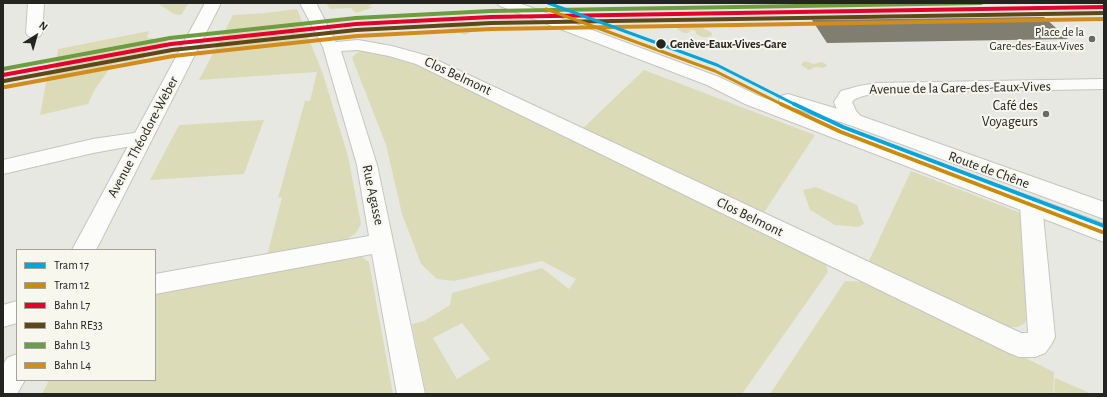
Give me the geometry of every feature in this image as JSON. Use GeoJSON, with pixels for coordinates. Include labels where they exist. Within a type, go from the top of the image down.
{"type":"FeatureCollection","features":[{"type":"Feature","properties":{"kind":"street"},"geometry":{"type":"LineString","coordinates":[[34,33],[36,3]]}},
{"type":"Feature","properties":{"kind":"street","name":"Avenue Théodore-Weber"},"geometry":{"type":"LineString","coordinates":[[85,249],[141,138],[213,3]]}},
{"type":"Feature","properties":{"kind":"street","name":"Rue Agasse"},"geometry":{"type":"LineString","coordinates":[[308,3],[331,47],[367,165],[411,394]]}},
{"type":"Feature","properties":{"kind":"street","name":"Route de Chêne"},"geometry":{"type":"LineString","coordinates":[[505,3],[713,82],[759,103],[1104,233]]}},
{"type":"Feature","properties":{"kind":"street","name":"Clos Belmont"},"geometry":{"type":"LineString","coordinates":[[331,47],[358,44],[392,51],[422,60],[1019,345],[1035,345],[1042,337],[1031,205]]}},
{"type":"Feature","properties":{"kind":"street","name":"Route de Chêne"},"geometry":{"type":"LineString","coordinates":[[713,82],[804,104],[854,120],[1104,211]]}},
{"type":"Feature","properties":{"kind":"street","name":"Avenue de la Gare-des-Eaux-Vives"},"geometry":{"type":"LineString","coordinates":[[854,120],[847,113],[843,102],[848,95],[860,91],[885,88],[1104,84]]}},
{"type":"Feature","properties":{"kind":"street"},"geometry":{"type":"LineString","coordinates":[[3,167],[93,146],[141,138]]}},
{"type":"Feature","properties":{"kind":"street"},"geometry":{"type":"LineString","coordinates":[[156,284],[383,243]]}},
{"type":"Feature","properties":{"kind":"street"},"geometry":{"type":"LineString","coordinates":[[3,316],[16,312]]}},
{"type":"Feature","properties":{"kind":"street"},"geometry":{"type":"LineString","coordinates":[[3,391],[16,369]]}},
{"type":"Feature","properties":{"kind":"green space"},"geometry":{"type":"Polygon","coordinates":[[[157,3],[189,3],[181,15],[174,14],[157,3]]]}},
{"type":"Feature","properties":{"kind":"green space"},"geometry":{"type":"Polygon","coordinates":[[[326,3],[375,3],[368,7],[374,7],[356,13],[351,8],[330,9],[326,3]]]}},
{"type":"Feature","properties":{"kind":"green space"},"geometry":{"type":"Polygon","coordinates":[[[297,9],[323,74],[348,156],[361,224],[356,233],[342,243],[267,256],[282,197],[278,198],[305,101],[310,101],[317,72],[199,80],[233,15],[297,9]]]}},
{"type":"Feature","properties":{"kind":"green space"},"geometry":{"type":"Polygon","coordinates":[[[477,22],[481,25],[465,35],[436,23],[477,22]]]}},
{"type":"Feature","properties":{"kind":"green space"},"geometry":{"type":"Polygon","coordinates":[[[691,24],[702,25],[704,29],[711,32],[712,35],[710,37],[702,37],[696,34],[696,31],[691,30],[688,33],[684,33],[677,29],[681,26],[688,27],[691,24]]]}},
{"type":"Feature","properties":{"kind":"green space"},"geometry":{"type":"Polygon","coordinates":[[[149,31],[147,38],[153,38],[153,41],[168,39],[161,49],[145,51],[144,61],[120,62],[112,65],[94,91],[88,104],[40,115],[48,72],[55,71],[58,49],[149,31]]]}},
{"type":"Feature","properties":{"kind":"green space"},"geometry":{"type":"Polygon","coordinates":[[[370,50],[424,64],[825,261],[828,272],[742,394],[426,394],[412,324],[424,321],[450,305],[452,293],[542,268],[569,289],[576,279],[542,261],[454,281],[437,279],[421,264],[402,214],[386,145],[352,58],[355,54],[361,51],[370,50]],[[462,323],[433,338],[457,379],[490,359],[462,323]]]}},
{"type":"Feature","properties":{"kind":"green space"},"geometry":{"type":"Polygon","coordinates":[[[804,61],[814,64],[821,62],[827,66],[823,68],[816,67],[809,70],[801,65],[804,61]]]}},
{"type":"Feature","properties":{"kind":"green space"},"geometry":{"type":"Polygon","coordinates":[[[644,70],[815,135],[763,214],[583,128],[644,70]]]}},
{"type":"Feature","properties":{"kind":"green space"},"geometry":{"type":"Polygon","coordinates":[[[264,120],[244,174],[150,180],[179,125],[264,120]]]}},
{"type":"Feature","properties":{"kind":"green space"},"geometry":{"type":"Polygon","coordinates":[[[911,171],[1021,213],[1027,319],[1024,324],[1017,327],[1005,327],[868,263],[911,171]]]}},
{"type":"Feature","properties":{"kind":"green space"},"geometry":{"type":"Polygon","coordinates":[[[816,187],[857,205],[864,224],[858,227],[835,225],[810,210],[803,190],[816,187]]]}},
{"type":"Feature","properties":{"kind":"green space"},"geometry":{"type":"Polygon","coordinates":[[[359,255],[369,262],[393,394],[42,394],[48,381],[156,381],[156,289],[359,255]]]}},
{"type":"Feature","properties":{"kind":"green space"},"geometry":{"type":"Polygon","coordinates":[[[845,281],[871,282],[1054,372],[1053,394],[770,394],[845,281]]]}},
{"type":"Feature","properties":{"kind":"green space"},"geometry":{"type":"Polygon","coordinates":[[[1055,378],[1092,394],[1054,394],[1055,378]]]}},
{"type":"Feature","properties":{"kind":"building"},"geometry":{"type":"Polygon","coordinates":[[[1044,17],[1068,39],[827,43],[812,20],[1044,17]]]}},
{"type":"Feature","properties":{"kind":"tram line","name":"17"},"geometry":{"type":"LineString","coordinates":[[548,3],[717,65],[809,112],[843,127],[1104,226]]}},
{"type":"Feature","properties":{"kind":"tram line","name":"12"},"geometry":{"type":"LineString","coordinates":[[546,9],[715,71],[806,117],[841,132],[1102,232]]}},
{"type":"Feature","properties":{"kind":"rail line","name":"L3"},"geometry":{"type":"LineString","coordinates":[[3,69],[170,38],[356,18],[491,11],[981,3]]}},
{"type":"Feature","properties":{"kind":"rail line","name":"L7"},"geometry":{"type":"LineString","coordinates":[[3,75],[171,44],[356,24],[491,17],[1104,7]]}},
{"type":"Feature","properties":{"kind":"rail line","name":"RE33"},"geometry":{"type":"LineString","coordinates":[[4,81],[172,50],[356,30],[491,23],[1104,13]]}},
{"type":"Feature","properties":{"kind":"rail line","name":"L4"},"geometry":{"type":"LineString","coordinates":[[5,87],[173,56],[357,36],[491,29],[1104,19]]}},
{"type":"Feature","properties":{"kind":"place","name":"Place de la Gare-des-Eaux-Vives"},"geometry":{"type":"Point","coordinates":[1092,39]}},
{"type":"Feature","properties":{"kind":"place","name":"Genève-Eaux-Vives-Gare"},"geometry":{"type":"Point","coordinates":[661,44]}},
{"type":"Feature","properties":{"kind":"place","name":"Café des Voyageurs"},"geometry":{"type":"Point","coordinates":[1046,114]}}]}
